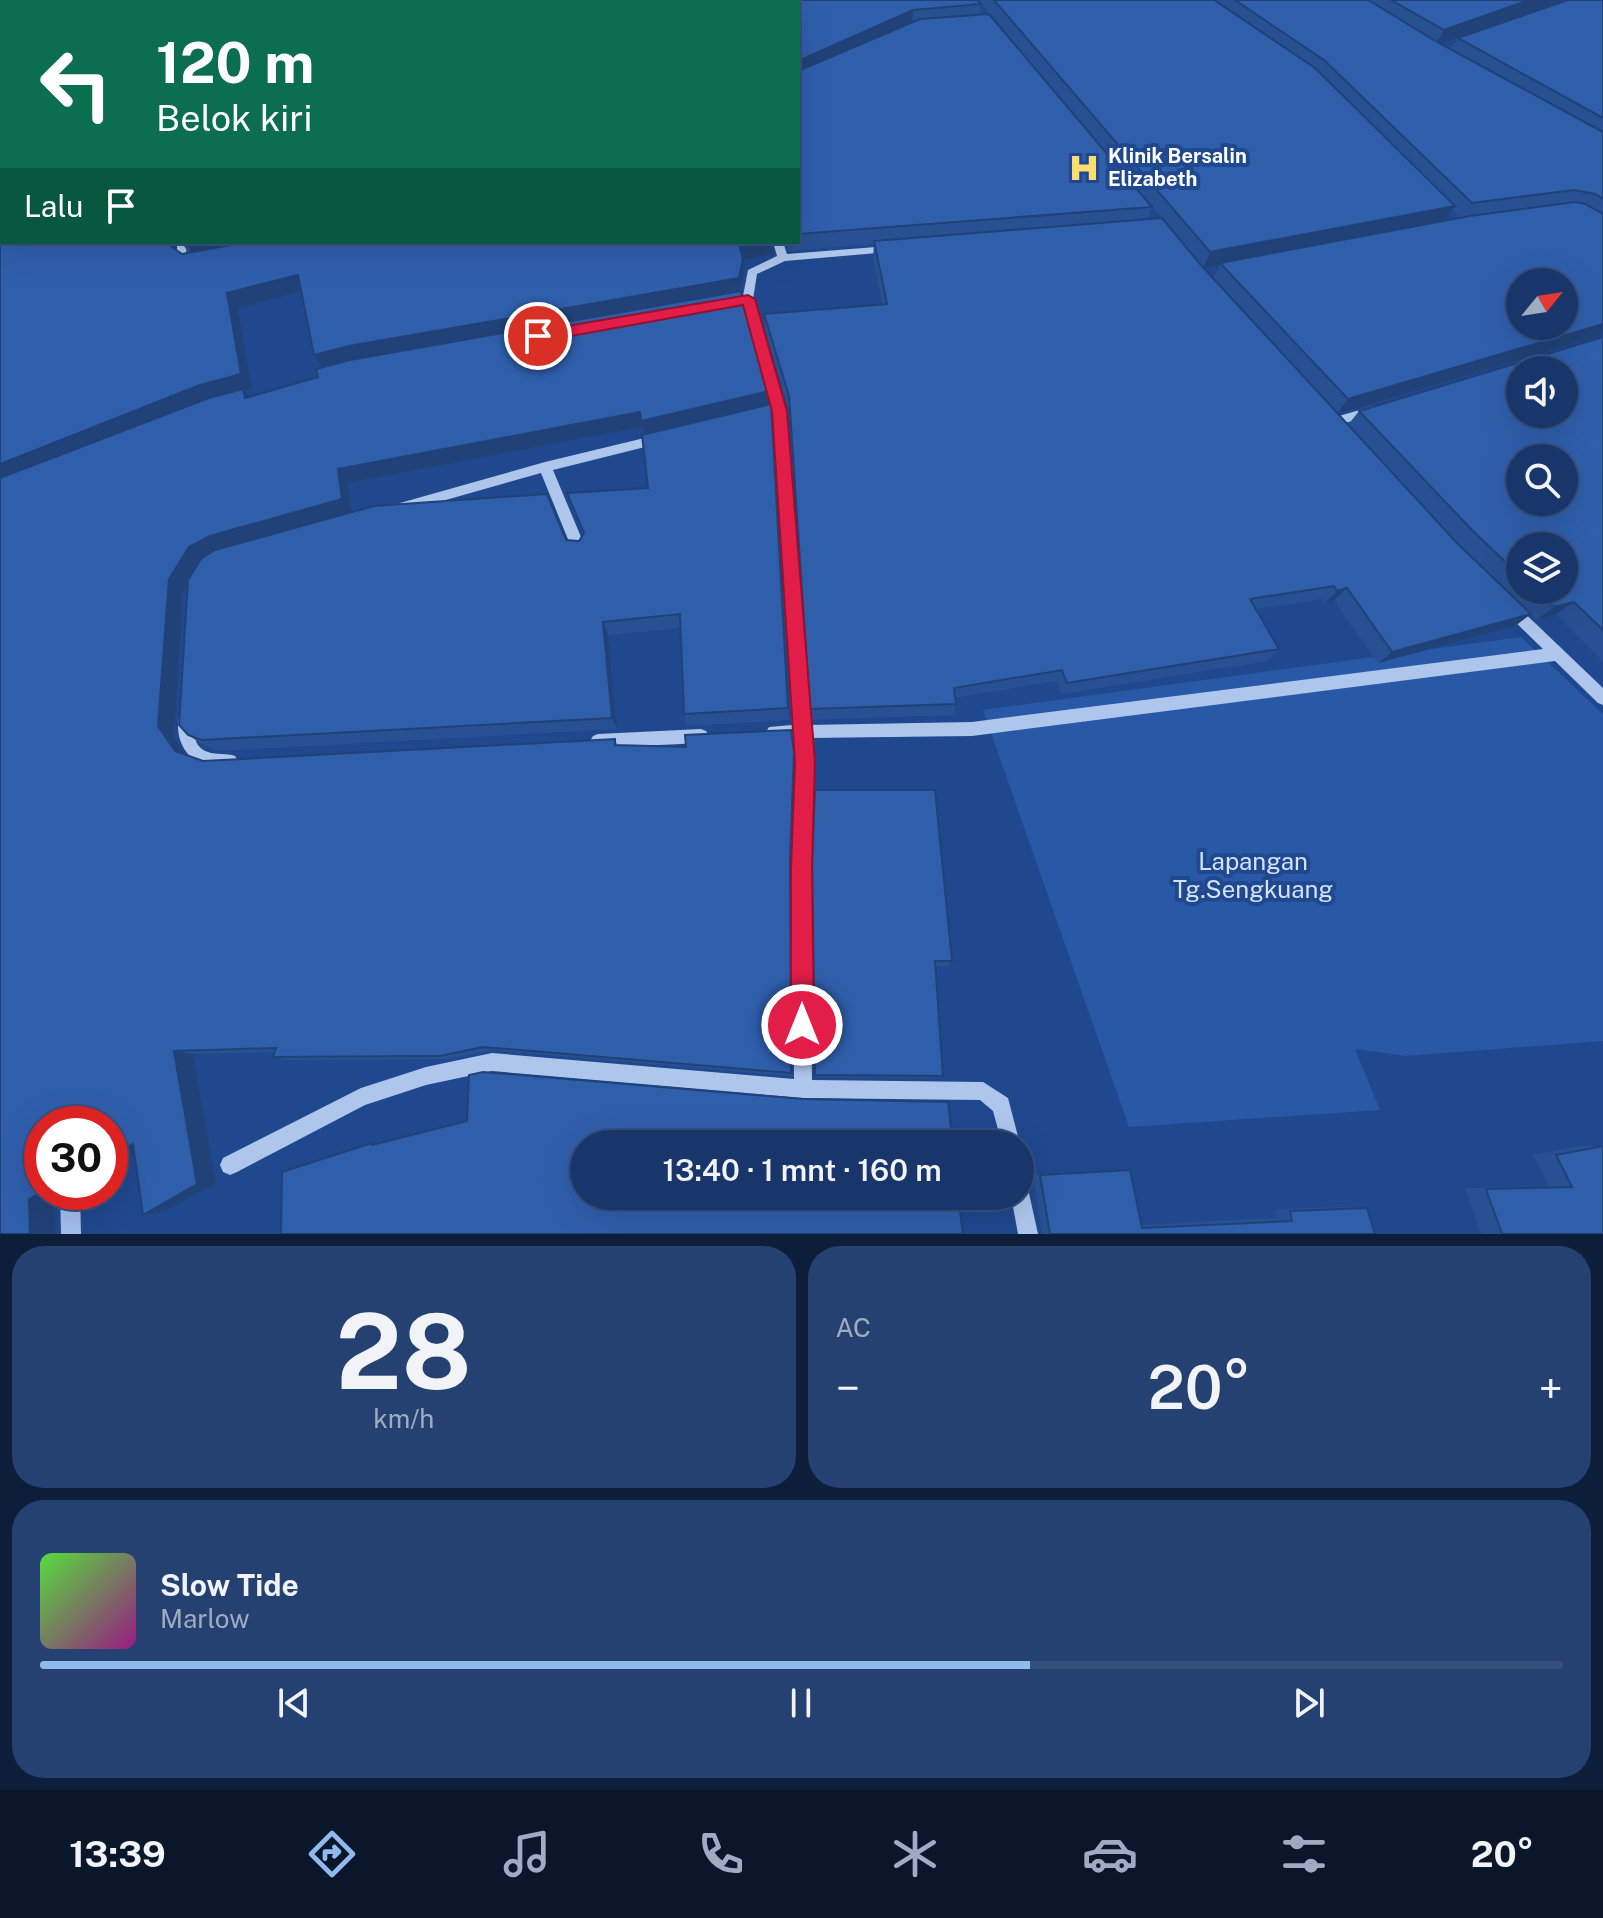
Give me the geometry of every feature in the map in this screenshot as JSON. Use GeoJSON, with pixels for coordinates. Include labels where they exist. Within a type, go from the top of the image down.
{"type":"FeatureCollection","features":[{"type":"Feature","properties":{"kind":"street"},"geometry":{"type":"LineString","coordinates":[[182,244],[181,256],[185,261],[201,263]]}},
{"type":"Feature","properties":{"kind":"street"},"geometry":{"type":"LineString","coordinates":[[779,244],[783,258]]}},
{"type":"Feature","properties":{"kind":"street"},"geometry":{"type":"LineString","coordinates":[[803,1089],[801,868],[805,762],[772,413],[748,299],[752,272],[783,258],[909,248]]}},
{"type":"Feature","properties":{"kind":"street"},"geometry":{"type":"LineString","coordinates":[[717,305],[748,299]]}},
{"type":"Feature","properties":{"kind":"street"},"geometry":{"type":"LineString","coordinates":[[1333,422],[1393,404]]}},
{"type":"Feature","properties":{"kind":"street"},"geometry":{"type":"LineString","coordinates":[[1323,411],[1344,434]]}},
{"type":"Feature","properties":{"kind":"street"},"geometry":{"type":"LineString","coordinates":[[392,510],[545,467],[677,436]]}},
{"type":"Feature","properties":{"kind":"street"},"geometry":{"type":"LineString","coordinates":[[545,467],[579,549]]}},
{"type":"Feature","properties":{"kind":"street"},"geometry":{"type":"LineString","coordinates":[[1503,602],[1603,698]]}},
{"type":"Feature","properties":{"kind":"street"},"geometry":{"type":"LineString","coordinates":[[753,733],[972,729],[1557,654]]}},
{"type":"Feature","properties":{"kind":"street"},"geometry":{"type":"LineString","coordinates":[[187,694],[185,737],[191,751],[202,758],[218,761],[249,760]]}},
{"type":"Feature","properties":{"kind":"street"},"geometry":{"type":"LineString","coordinates":[[580,742],[721,735]]}},
{"type":"Feature","properties":{"kind":"street"},"geometry":{"type":"LineString","coordinates":[[230,1165],[361,1097],[426,1076],[492,1062],[803,1089],[983,1091],[1001,1105],[1007,1130]]}},
{"type":"Feature","properties":{"kind":"street"},"geometry":{"type":"LineString","coordinates":[[1024,1210],[1028,1234]]}},
{"type":"Feature","properties":{"kind":"green space","name":"Lapangan Tg.Sengkuang"},"geometry":{"type":"Polygon","coordinates":[[[1521,637],[1603,714],[1603,1041],[1406,1056],[1355,1049],[1380,1110],[1129,1127],[983,710],[1521,637]]]}},
{"type":"Feature","properties":{"kind":"building"},"geometry":{"type":"Polygon","coordinates":[[[800,0],[977,0],[981,4],[913,10],[800,60],[800,0]]]}},
{"type":"Feature","properties":{"kind":"building"},"geometry":{"type":"Polygon","coordinates":[[[994,0],[1214,0],[1315,68],[1455,206],[1210,252],[994,0]]]}},
{"type":"Feature","properties":{"kind":"building"},"geometry":{"type":"Polygon","coordinates":[[[1235,0],[1368,0],[1437,42],[1603,132],[1603,199],[1595,194],[1574,190],[1472,203],[1324,60],[1235,0]]]}},
{"type":"Feature","properties":{"kind":"building"},"geometry":{"type":"Polygon","coordinates":[[[1391,0],[1529,0],[1444,30],[1391,0]]]}},
{"type":"Feature","properties":{"kind":"building"},"geometry":{"type":"Polygon","coordinates":[[[1568,0],[1603,0],[1603,118],[1458,38],[1568,0]]]}},
{"type":"Feature","properties":{"kind":"building"},"geometry":{"type":"Polygon","coordinates":[[[989,14],[1152,207],[800,234],[800,70],[920,19],[989,14]]]}},
{"type":"Feature","properties":{"kind":"building"},"geometry":{"type":"Polygon","coordinates":[[[1575,202],[1603,214],[1603,324],[1578,331],[1578,268],[1506,268],[1506,340],[1549,340],[1348,399],[1220,263],[1470,216],[1575,202]]]}},
{"type":"Feature","properties":{"kind":"building"},"geometry":{"type":"Polygon","coordinates":[[[1162,218],[1200,264],[1457,543],[1506,590],[1506,604],[1521,604],[1531,614],[1392,652],[1347,588],[1337,591],[1334,586],[1250,599],[1279,649],[1067,683],[1062,670],[954,688],[956,704],[810,709],[789,396],[764,314],[887,304],[874,241],[1162,218]]]}},
{"type":"Feature","properties":{"kind":"building"},"geometry":{"type":"Polygon","coordinates":[[[0,244],[168,244],[182,254],[236,244],[744,244],[739,245],[743,259],[739,278],[349,346],[314,355],[298,275],[227,293],[241,374],[200,385],[0,464],[0,244]]]}},
{"type":"Feature","properties":{"kind":"building"},"geometry":{"type":"Polygon","coordinates":[[[741,291],[769,391],[641,421],[640,412],[338,469],[342,499],[210,536],[189,547],[169,579],[158,726],[175,751],[203,761],[615,739],[615,745],[686,747],[685,735],[791,730],[794,752],[790,860],[791,1073],[483,1047],[440,1056],[273,1057],[276,1048],[174,1051],[197,1184],[143,1215],[133,1144],[128,1147],[128,1106],[24,1106],[24,1210],[29,1210],[30,1234],[0,1234],[0,478],[209,398],[243,389],[245,398],[318,377],[316,369],[350,360],[741,291]]]}},
{"type":"Feature","properties":{"kind":"building"},"geometry":{"type":"Polygon","coordinates":[[[1603,337],[1603,630],[1576,604],[1578,532],[1506,532],[1506,563],[1359,411],[1506,366],[1506,428],[1578,428],[1578,356],[1540,356],[1603,337]]]}},
{"type":"Feature","properties":{"kind":"building"},"geometry":{"type":"Polygon","coordinates":[[[771,404],[788,708],[684,714],[680,614],[603,622],[612,718],[202,740],[188,735],[179,725],[188,580],[201,559],[215,550],[374,506],[547,494],[566,540],[579,541],[584,533],[567,493],[648,488],[642,435],[771,404]]]}},
{"type":"Feature","properties":{"kind":"building"},"geometry":{"type":"Polygon","coordinates":[[[815,790],[935,790],[952,961],[935,961],[943,1076],[815,1075],[812,860],[815,790]]]}},
{"type":"Feature","properties":{"kind":"building"},"geometry":{"type":"Polygon","coordinates":[[[483,1072],[803,1099],[948,1102],[951,1130],[570,1130],[570,1210],[960,1210],[963,1234],[281,1234],[282,1172],[372,1143],[467,1121],[469,1075],[483,1072]]]}},
{"type":"Feature","properties":{"kind":"building"},"geometry":{"type":"Polygon","coordinates":[[[1603,1146],[1603,1234],[1502,1234],[1486,1189],[1572,1187],[1556,1155],[1603,1146]]]}},
{"type":"Feature","properties":{"kind":"building"},"geometry":{"type":"Polygon","coordinates":[[[1130,1170],[1142,1228],[1292,1221],[1290,1211],[1367,1208],[1375,1234],[1050,1234],[1040,1175],[1130,1170]]]}},
{"type":"Feature","properties":{"kind":"waterway"},"geometry":{"type":"LineString","coordinates":[[70,1210],[71,1234]]}},
{"type":"Feature","properties":{"kind":"place","name":"Klinik Bersalin Elizabeth"},"geometry":{"type":"Point","coordinates":[1084,168]}},
{"type":"Feature","properties":{"kind":"route"},"geometry":{"type":"LineString","coordinates":[[538,336],[748,299],[780,411],[800,730],[805,762],[801,868],[802,1025]]}}]}
